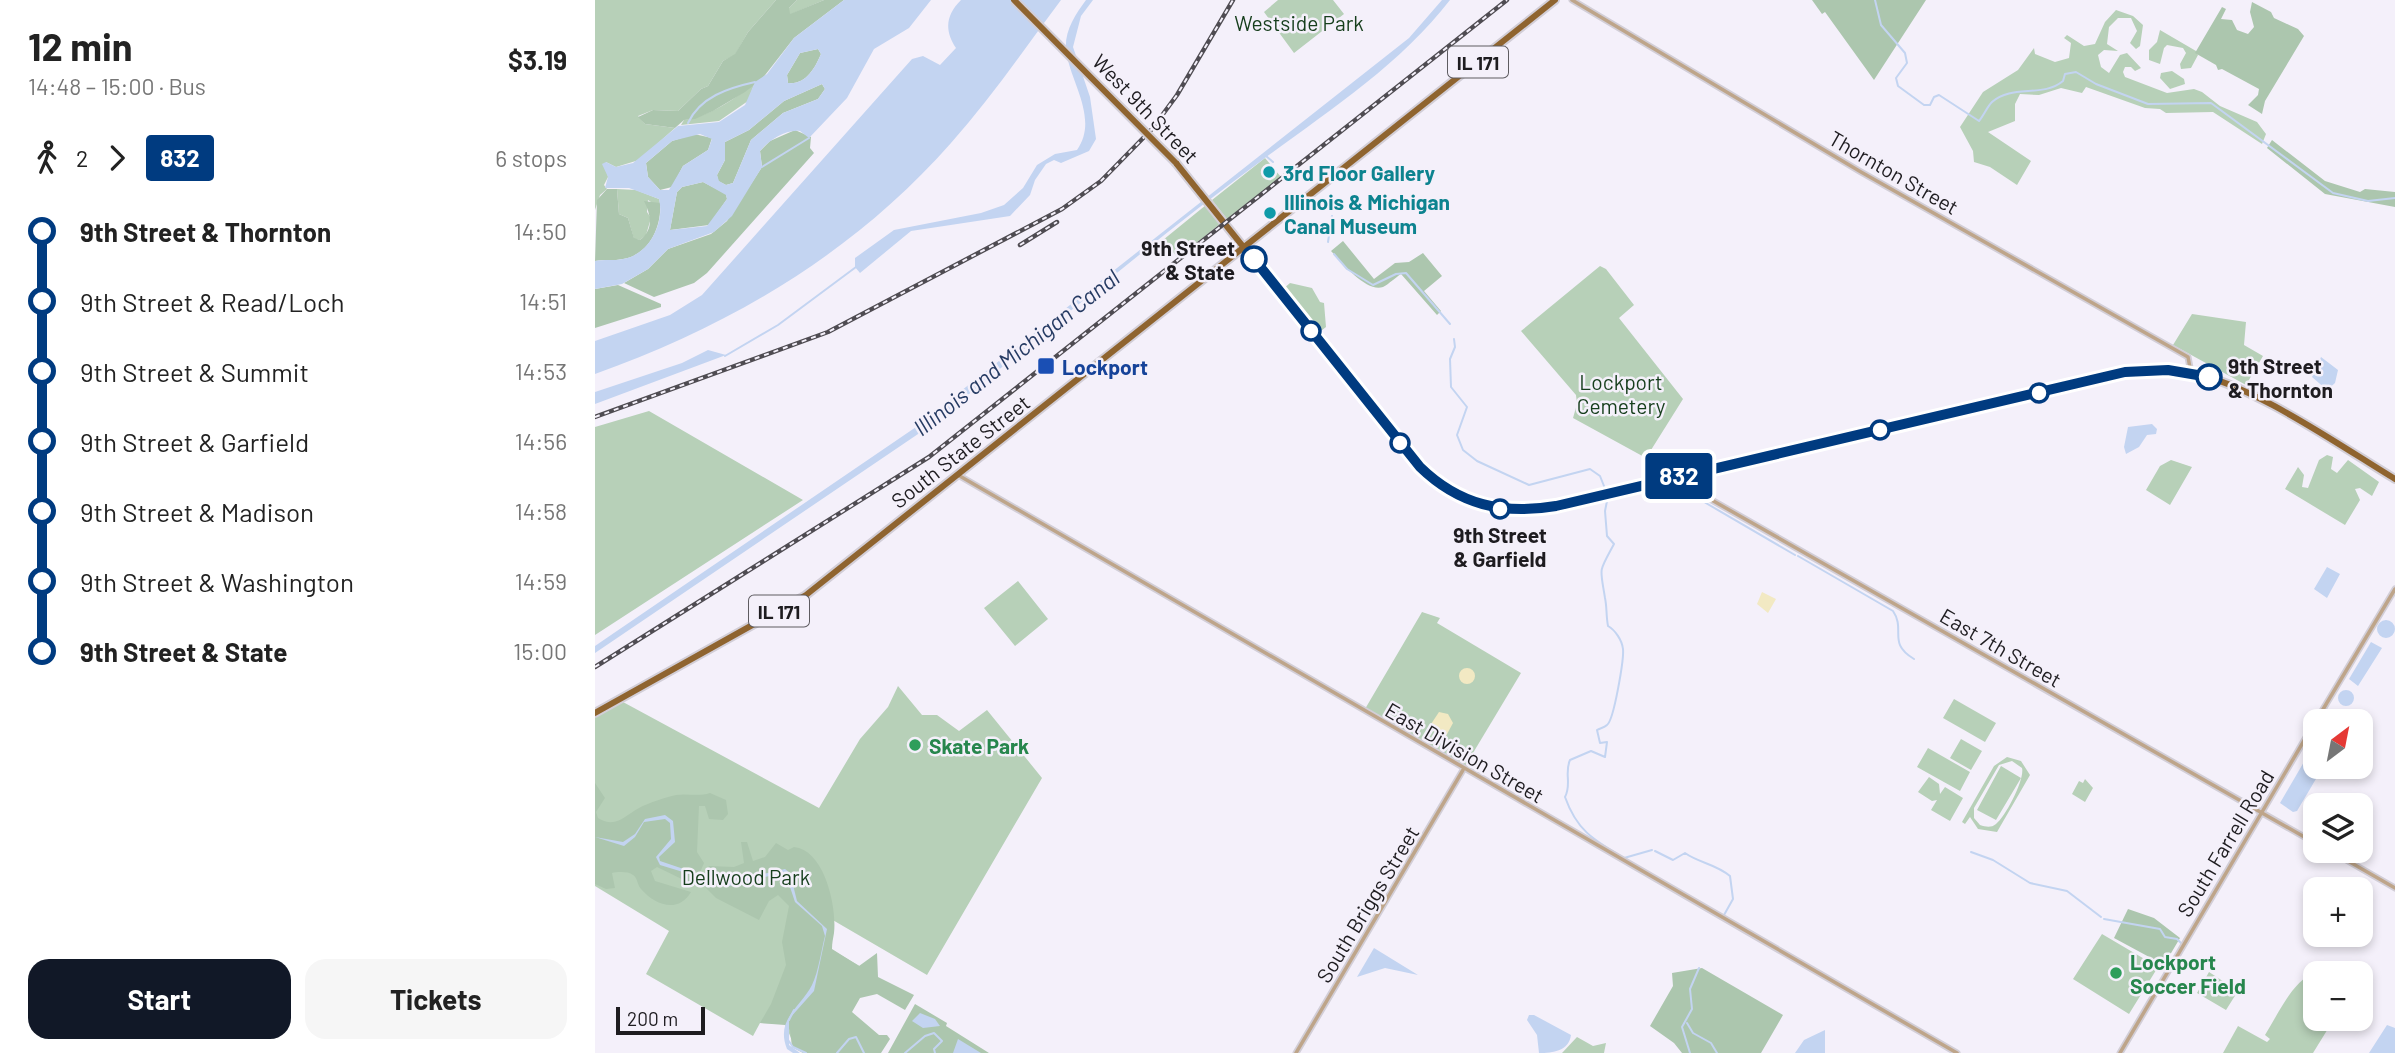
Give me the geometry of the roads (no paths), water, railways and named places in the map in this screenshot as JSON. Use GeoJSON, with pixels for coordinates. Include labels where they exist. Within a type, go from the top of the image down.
{"type":"FeatureCollection","features":[{"type":"Feature","properties":{"kind":"main road","name":"West 9th Street"},"geometry":{"type":"LineString","coordinates":[[1014,0],[1176,163],[1411,457],[1433,480],[1451,492],[1482,506],[1508,511],[1556,506],[1671,477],[2131,372],[2191,373],[2241,390],[2395,479]]}},
{"type":"Feature","properties":{"kind":"main road","name":"South State Street"},"geometry":{"type":"LineString","coordinates":[[595,713],[806,595],[1555,0]]}},
{"type":"Feature","properties":{"kind":"street","name":"Thornton Street"},"geometry":{"type":"LineString","coordinates":[[1572,0],[1870,176],[2188,358],[2191,373]]}},
{"type":"Feature","properties":{"kind":"street","name":"East Division Street"},"geometry":{"type":"LineString","coordinates":[[958,475],[1463,770],[1957,1053]]}},
{"type":"Feature","properties":{"kind":"street","name":"East 7th Street"},"geometry":{"type":"LineString","coordinates":[[1671,477],[2303,836]]}},
{"type":"Feature","properties":{"kind":"street","name":"South Farrell Road"},"geometry":{"type":"LineString","coordinates":[[2324,709],[2395,589]]}},
{"type":"Feature","properties":{"kind":"street","name":"South Farrell Road"},"geometry":{"type":"LineString","coordinates":[[2120,1053],[2303,743]]}},
{"type":"Feature","properties":{"kind":"street","name":"South Briggs Street"},"geometry":{"type":"LineString","coordinates":[[1296,1053],[1463,770]]}},
{"type":"Feature","properties":{"kind":"street"},"geometry":{"type":"LineString","coordinates":[[2352,863],[2395,888]]}},
{"type":"Feature","properties":{"kind":"water"},"geometry":{"type":"Polygon","coordinates":[[[844,0],[931,0],[909,28],[874,49],[847,98],[809,138],[800,131],[789,132],[773,139],[760,151],[762,167],[732,216],[714,232],[668,249],[648,269],[622,284],[595,289],[595,261],[623,259],[640,251],[653,236],[660,218],[659,199],[629,188],[605,188],[608,177],[602,164],[606,162],[616,167],[633,163],[678,126],[719,122],[745,105],[755,82],[767,74],[794,38],[844,0]],[[818,49],[800,53],[787,75],[788,83],[805,78],[813,70],[821,54],[818,49]],[[822,84],[784,101],[749,130],[725,142],[725,160],[717,175],[719,181],[726,185],[733,183],[751,140],[783,113],[818,99],[825,89],[822,84]],[[700,134],[672,141],[646,163],[648,177],[660,190],[669,190],[683,166],[708,150],[712,139],[700,134]],[[703,182],[682,187],[677,192],[670,230],[707,226],[727,199],[726,195],[703,182]]]}},
{"type":"Feature","properties":{"kind":"water"},"geometry":{"type":"Polygon","coordinates":[[[961,0],[1061,0],[966,126],[874,219],[832,252],[742,308],[646,355],[595,374],[595,341],[670,315],[702,295],[912,59],[923,56],[940,65],[956,48],[948,23],[952,11],[961,0]]]}},
{"type":"Feature","properties":{"kind":"water"},"geometry":{"type":"Polygon","coordinates":[[[1086,0],[1093,0],[1081,16],[1073,47],[1090,97],[1096,139],[1089,151],[1061,163],[1054,160],[1046,164],[1035,180],[1030,195],[1010,216],[911,231],[860,273],[855,267],[855,258],[894,230],[981,213],[1004,205],[1023,188],[1037,165],[1055,154],[1077,150],[1083,139],[1085,115],[1067,56],[1066,41],[1073,19],[1086,0]]]}},
{"type":"Feature","properties":{"kind":"water","name":"Illinois and Michigan Canal"},"geometry":{"type":"Polygon","coordinates":[[[1442,0],[1450,0],[1430,24],[1385,67],[1181,222],[947,412],[939,413],[952,398],[1409,38],[1442,0]]]}},
{"type":"Feature","properties":{"kind":"water"},"geometry":{"type":"Polygon","coordinates":[[[708,350],[726,355],[595,404],[595,392],[682,363],[708,350]]]}},
{"type":"Feature","properties":{"kind":"water"},"geometry":{"type":"Polygon","coordinates":[[[2321,357],[2338,370],[2335,383],[2327,390],[2312,377],[2321,357]]]}},
{"type":"Feature","properties":{"kind":"water"},"geometry":{"type":"Polygon","coordinates":[[[2152,424],[2157,429],[2156,434],[2147,435],[2139,447],[2126,454],[2124,447],[2128,427],[2152,424]]]}},
{"type":"Feature","properties":{"kind":"water","name":"Illinois and Michigan Canal"},"geometry":{"type":"Polygon","coordinates":[[[919,425],[923,425],[921,432],[595,653],[595,646],[919,425]]]}},
{"type":"Feature","properties":{"kind":"water"},"geometry":{"type":"Polygon","coordinates":[[[2327,567],[2340,574],[2327,598],[2314,589],[2327,567]]]}},
{"type":"Feature","properties":{"kind":"water"},"geometry":{"type":"Polygon","coordinates":[[[2386,620],[2392,623],[2395,629],[2392,635],[2386,638],[2380,635],[2377,629],[2380,623],[2386,620]]]}},
{"type":"Feature","properties":{"kind":"water"},"geometry":{"type":"Polygon","coordinates":[[[2371,642],[2382,648],[2358,686],[2349,679],[2371,642]]]}},
{"type":"Feature","properties":{"kind":"water"},"geometry":{"type":"Polygon","coordinates":[[[2343,690],[2349,690],[2354,698],[2352,704],[2343,706],[2338,701],[2338,695],[2343,690]]]}},
{"type":"Feature","properties":{"kind":"water"},"geometry":{"type":"Polygon","coordinates":[[[2303,764],[2303,779],[2316,779],[2308,793],[2303,793],[2303,801],[2297,811],[2293,812],[2280,803],[2303,764]]]}},
{"type":"Feature","properties":{"kind":"water"},"geometry":{"type":"Polygon","coordinates":[[[665,815],[673,821],[675,842],[659,857],[660,861],[725,883],[785,869],[790,873],[797,901],[827,929],[814,991],[789,1019],[789,1045],[800,1053],[787,1049],[784,1029],[791,1014],[812,985],[825,936],[822,926],[795,902],[785,872],[729,886],[660,865],[656,857],[671,839],[670,823],[665,819],[644,822],[635,837],[624,846],[595,837],[623,842],[635,834],[645,819],[665,815]]]}},
{"type":"Feature","properties":{"kind":"water"},"geometry":{"type":"Polygon","coordinates":[[[1374,948],[1418,975],[1385,968],[1357,977],[1374,948]]]}},
{"type":"Feature","properties":{"kind":"water"},"geometry":{"type":"Polygon","coordinates":[[[920,1013],[935,1019],[940,1026],[923,1028],[912,1021],[920,1013]]]}},
{"type":"Feature","properties":{"kind":"water"},"geometry":{"type":"Polygon","coordinates":[[[1529,1015],[1534,1015],[1571,1035],[1567,1045],[1555,1052],[1539,1053],[1537,1035],[1527,1020],[1529,1015]]]}},
{"type":"Feature","properties":{"kind":"water"},"geometry":{"type":"Polygon","coordinates":[[[2387,1025],[2395,1028],[2395,1053],[2369,1053],[2387,1025]]]}},
{"type":"Feature","properties":{"kind":"water"},"geometry":{"type":"Polygon","coordinates":[[[1825,1030],[1825,1053],[1795,1053],[1804,1040],[1825,1030]]]}},
{"type":"Feature","properties":{"kind":"water"},"geometry":{"type":"Polygon","coordinates":[[[958,1039],[981,1053],[953,1053],[958,1039]]]}},
{"type":"Feature","properties":{"kind":"waterway"},"geometry":{"type":"LineString","coordinates":[[1875,0],[1881,25],[1905,53],[1907,63],[1896,78],[1898,86],[1924,105],[1930,105],[1934,97],[1939,95],[1979,121],[1990,104],[2000,97],[2046,89],[2063,81],[2065,74],[2076,72],[2096,84],[2148,104],[2211,103],[2333,193],[2368,201],[2395,198]]}},
{"type":"Feature","properties":{"kind":"waterway"},"geometry":{"type":"LineString","coordinates":[[688,123],[707,100],[735,87],[755,82]]}},
{"type":"Feature","properties":{"kind":"waterway"},"geometry":{"type":"LineString","coordinates":[[762,167],[809,138]]}},
{"type":"Feature","properties":{"kind":"waterway"},"geometry":{"type":"LineString","coordinates":[[1266,156],[1273,162]]}},
{"type":"Feature","properties":{"kind":"waterway"},"geometry":{"type":"LineString","coordinates":[[1328,242],[1332,216]]}},
{"type":"Feature","properties":{"kind":"waterway"},"geometry":{"type":"LineString","coordinates":[[1334,254],[1347,269],[1373,285],[1396,274],[1406,273],[1450,324]]}},
{"type":"Feature","properties":{"kind":"waterway"},"geometry":{"type":"LineString","coordinates":[[725,356],[778,325],[856,267]]}},
{"type":"Feature","properties":{"kind":"waterway"},"geometry":{"type":"LineString","coordinates":[[1454,339],[1455,347],[1450,359],[1451,387],[1467,407],[1457,435],[1463,450],[1477,461],[1529,485],[1590,469],[1600,476],[1606,491]]}},
{"type":"Feature","properties":{"kind":"waterway","name":"Illinois and Michigan Canal"},"geometry":{"type":"LineString","coordinates":[[922,426],[941,412]]}},
{"type":"Feature","properties":{"kind":"waterway"},"geometry":{"type":"LineString","coordinates":[[1638,492],[1645,491],[1672,501],[1699,499],[1795,555]]}},
{"type":"Feature","properties":{"kind":"waterway"},"geometry":{"type":"LineString","coordinates":[[1610,497],[1633,494]]}},
{"type":"Feature","properties":{"kind":"waterway"},"geometry":{"type":"LineString","coordinates":[[1608,496],[1605,511],[1607,536],[1614,544],[1601,575],[1608,626],[1621,642],[1622,664],[1610,721],[1597,730],[1600,743],[1607,742],[1605,757],[1591,751],[1570,760],[1565,797],[1581,826],[1613,852],[1624,858],[1652,850]]}},
{"type":"Feature","properties":{"kind":"waterway"},"geometry":{"type":"LineString","coordinates":[[1798,556],[1893,611],[1897,618],[1901,647],[1914,659]]}},
{"type":"Feature","properties":{"kind":"waterway"},"geometry":{"type":"LineString","coordinates":[[1655,851],[1673,860],[1685,853],[1730,876],[1733,899],[1724,915]]}},
{"type":"Feature","properties":{"kind":"waterway"},"geometry":{"type":"LineString","coordinates":[[1971,852],[1993,860],[2030,883],[2067,891],[2101,917]]}},
{"type":"Feature","properties":{"kind":"waterway"},"geometry":{"type":"LineString","coordinates":[[2104,919],[2160,929],[2165,937],[2177,939],[2182,944]]}},
{"type":"Feature","properties":{"kind":"waterway"},"geometry":{"type":"LineString","coordinates":[[1690,1053],[1682,1027],[1692,1009],[1690,989],[1699,968]]}},
{"type":"Feature","properties":{"kind":"waterway"},"geometry":{"type":"LineString","coordinates":[[789,1020],[794,1010]]}},
{"type":"Feature","properties":{"kind":"waterway"},"geometry":{"type":"LineString","coordinates":[[1687,1023],[1693,1033],[1711,1043],[1717,1053]]}},
{"type":"Feature","properties":{"kind":"waterway"},"geometry":{"type":"LineString","coordinates":[[905,1053],[925,1036],[934,1033],[942,1041],[934,1049],[935,1053]]}},
{"type":"Feature","properties":{"kind":"waterway"},"geometry":{"type":"LineString","coordinates":[[837,1053],[849,1039],[856,1037],[864,1053]]}},
{"type":"Feature","properties":{"kind":"waterway"},"geometry":{"type":"LineString","coordinates":[[788,1040],[793,1047],[806,1053]]}},
{"type":"Feature","properties":{"kind":"railway"},"geometry":{"type":"LineString","coordinates":[[595,417],[828,332],[1062,209],[1101,181],[1152,129],[1177,95],[1233,0]]}},
{"type":"Feature","properties":{"kind":"railway"},"geometry":{"type":"LineString","coordinates":[[595,667],[929,457],[1507,0]]}},
{"type":"Feature","properties":{"kind":"railway"},"geometry":{"type":"LineString","coordinates":[[1020,245],[1057,222]]}},
{"type":"Feature","properties":{"kind":"place","name":"3rd Floor Gallery"},"geometry":{"type":"Point","coordinates":[1269,172]}},
{"type":"Feature","properties":{"kind":"place","name":"Illinois & Michigan Canal Museum"},"geometry":{"type":"Point","coordinates":[1270,213]}},
{"type":"Feature","properties":{"kind":"place","name":"9th Street & State"},"geometry":{"type":"Point","coordinates":[1254,259]}},
{"type":"Feature","properties":{"kind":"place","name":"Lockport"},"geometry":{"type":"Point","coordinates":[1046,366]}},
{"type":"Feature","properties":{"kind":"place","name":"9th Street & Thornton"},"geometry":{"type":"Point","coordinates":[2209,377]}},
{"type":"Feature","properties":{"kind":"place","name":"9th Street & Garfield"},"geometry":{"type":"Point","coordinates":[1500,509]}},
{"type":"Feature","properties":{"kind":"place","name":"Skate Park"},"geometry":{"type":"Point","coordinates":[915,745]}},
{"type":"Feature","properties":{"kind":"place","name":"Lockport Soccer Field"},"geometry":{"type":"Point","coordinates":[2116,973]}},
{"type":"Feature","properties":{"kind":"park label","name":"Westside Park"},"geometry":{"type":"Point","coordinates":[1299,22]}},
{"type":"Feature","properties":{"kind":"park label","name":"Lockport Cemetery"},"geometry":{"type":"Point","coordinates":[1621,393]}},
{"type":"Feature","properties":{"kind":"park label","name":"Dellwood Park"},"geometry":{"type":"Point","coordinates":[746,876]}}]}
